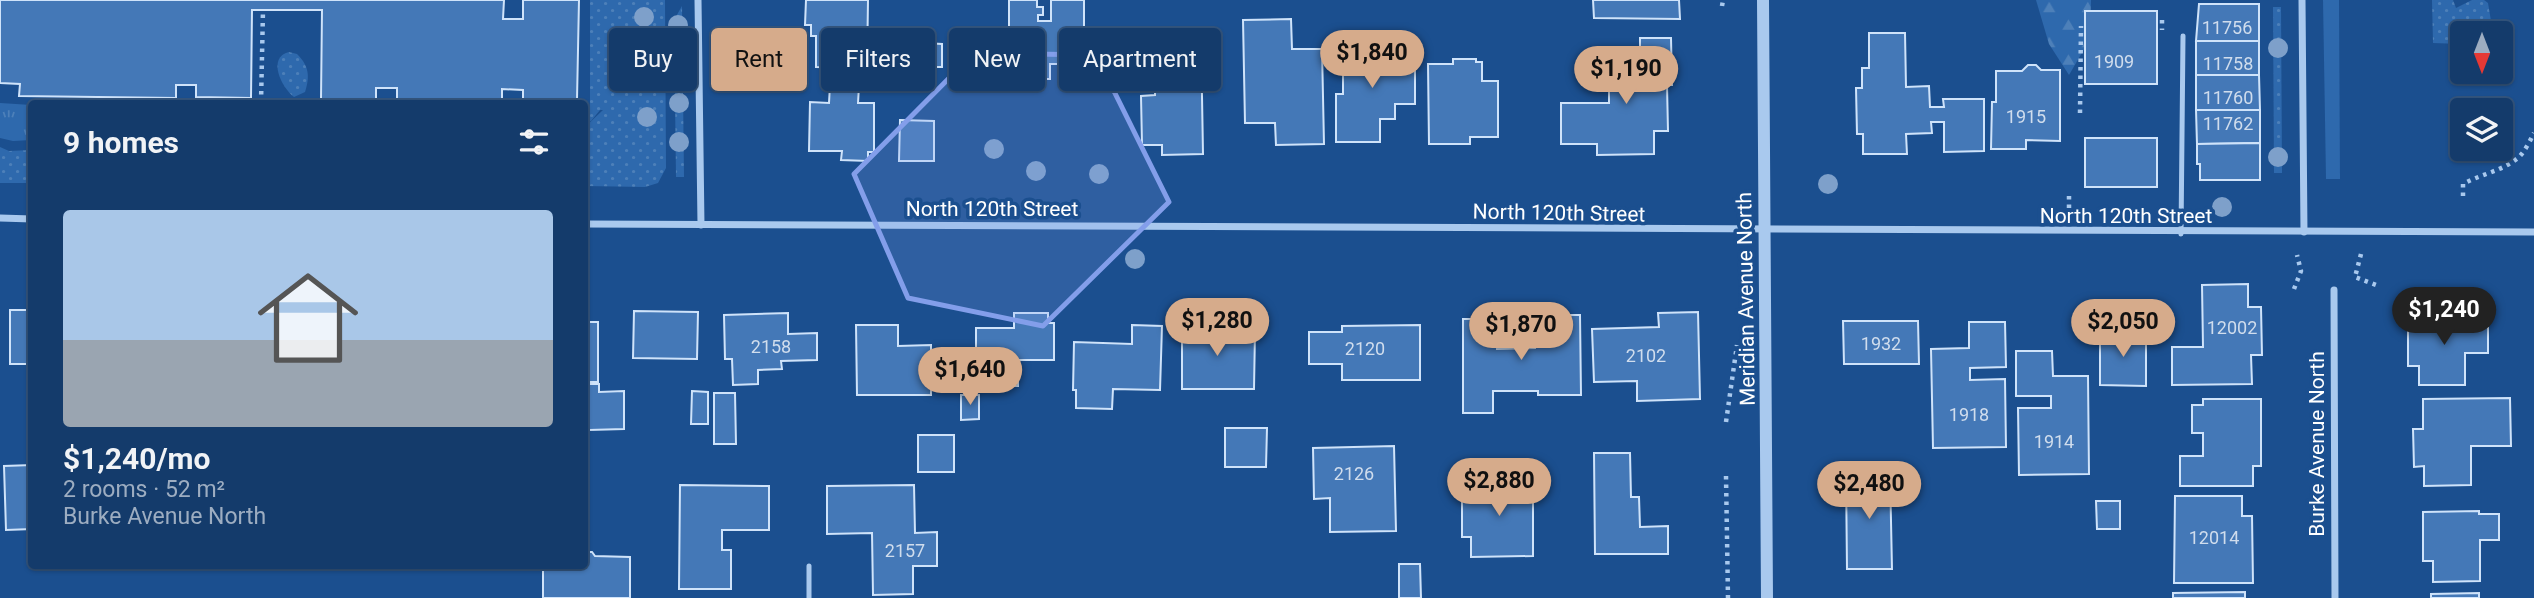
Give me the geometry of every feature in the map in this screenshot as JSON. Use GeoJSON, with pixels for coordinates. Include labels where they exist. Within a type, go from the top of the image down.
{"type":"FeatureCollection","features":[{"type":"Feature","properties":{"kind":"street"},"geometry":{"type":"LineString","coordinates":[[698,0],[701,225]]}},
{"type":"Feature","properties":{"kind":"street","name":"Meridian Avenue North"},"geometry":{"type":"LineString","coordinates":[[1763,0],[1767,598]]}},
{"type":"Feature","properties":{"kind":"street"},"geometry":{"type":"LineString","coordinates":[[2302,0],[2304,232]]}},
{"type":"Feature","properties":{"kind":"street"},"geometry":{"type":"LineString","coordinates":[[0,218],[28,219]]}},
{"type":"Feature","properties":{"kind":"street","name":"North 120th Street"},"geometry":{"type":"LineString","coordinates":[[588,225],[1353,227],[1540,231],[2181,234],[2534,232]]}},
{"type":"Feature","properties":{"kind":"street","name":"Burke Avenue North"},"geometry":{"type":"LineString","coordinates":[[2333,290],[2335,598]]}},
{"type":"Feature","properties":{"kind":"lane"},"geometry":{"type":"LineString","coordinates":[[2181,234],[2183,36]]}},
{"type":"Feature","properties":{"kind":"lane"},"geometry":{"type":"LineString","coordinates":[[809,566],[810,598]]}},
{"type":"Feature","properties":{"kind":"path"},"geometry":{"type":"LineString","coordinates":[[261,100],[263,10]]}},
{"type":"Feature","properties":{"kind":"path"},"geometry":{"type":"LineString","coordinates":[[2080,113],[2081,26]]}},
{"type":"Feature","properties":{"kind":"path"},"geometry":{"type":"LineString","coordinates":[[2463,196],[2463,184],[2475,177],[2501,169],[2521,156],[2534,133]]}},
{"type":"Feature","properties":{"kind":"path"},"geometry":{"type":"LineString","coordinates":[[2363,254],[2355,277],[2379,286]]}},
{"type":"Feature","properties":{"kind":"path"},"geometry":{"type":"LineString","coordinates":[[2294,289],[2301,271],[2295,256]]}},
{"type":"Feature","properties":{"kind":"path"},"geometry":{"type":"LineString","coordinates":[[1726,422],[1737,345]]}},
{"type":"Feature","properties":{"kind":"path"},"geometry":{"type":"LineString","coordinates":[[1726,476],[1728,598]]}},
{"type":"Feature","properties":{"kind":"highlighted area"},"geometry":{"type":"Polygon","coordinates":[[[974,53],[1096,55],[1169,202],[1043,326],[908,298],[854,174],[974,53]]]}},
{"type":"Feature","properties":{"kind":"green space"},"geometry":{"type":"Polygon","coordinates":[[[590,0],[665,0],[665,28],[609,28],[609,91],[666,91],[666,168],[658,183],[645,187],[588,186],[588,124],[603,110],[588,122],[590,0]]]}},
{"type":"Feature","properties":{"kind":"green space"},"geometry":{"type":"Polygon","coordinates":[[[2036,0],[2091,0],[2090,39],[2069,75],[2049,44],[2036,0]]]}},
{"type":"Feature","properties":{"kind":"green space"},"geometry":{"type":"Polygon","coordinates":[[[2323,0],[2339,0],[2340,179],[2326,179],[2323,0]]]}},
{"type":"Feature","properties":{"kind":"green space"},"geometry":{"type":"Polygon","coordinates":[[[2432,0],[2453,0],[2456,8],[2472,0],[2484,0],[2488,3],[2491,21],[2450,21],[2450,44],[2433,43],[2432,0]]]}},
{"type":"Feature","properties":{"kind":"green space"},"geometry":{"type":"Polygon","coordinates":[[[682,6],[682,28],[674,28],[674,20],[682,6]]]}},
{"type":"Feature","properties":{"kind":"green space"},"geometry":{"type":"Polygon","coordinates":[[[2273,7],[2281,7],[2282,173],[2274,173],[2273,7]]]}},
{"type":"Feature","properties":{"kind":"green space"},"geometry":{"type":"Polygon","coordinates":[[[289,52],[297,54],[304,63],[308,81],[305,92],[294,97],[281,80],[277,66],[282,55],[289,52]]]}},
{"type":"Feature","properties":{"kind":"green space"},"geometry":{"type":"Polygon","coordinates":[[[675,91],[683,91],[684,177],[676,177],[675,91]]]}},
{"type":"Feature","properties":{"kind":"green space"},"geometry":{"type":"Polygon","coordinates":[[[0,103],[28,105],[28,140],[0,138],[0,103]]]}},
{"type":"Feature","properties":{"kind":"green space"},"geometry":{"type":"Polygon","coordinates":[[[0,147],[9,151],[28,150],[28,183],[0,183],[0,147]]]}},
{"type":"Feature","properties":{"kind":"building"},"geometry":{"type":"Polygon","coordinates":[[[0,0],[504,0],[503,19],[523,19],[523,0],[579,0],[577,100],[523,100],[523,90],[502,89],[502,100],[397,99],[397,88],[376,88],[376,99],[321,99],[322,10],[252,10],[251,98],[196,97],[196,85],[176,85],[176,98],[19,96],[20,84],[0,83],[0,0]]]}},
{"type":"Feature","properties":{"kind":"building"},"geometry":{"type":"Polygon","coordinates":[[[806,0],[868,0],[868,28],[821,28],[821,67],[816,67],[816,36],[811,36],[811,25],[805,25],[806,0]]]}},
{"type":"Feature","properties":{"kind":"building"},"geometry":{"type":"Polygon","coordinates":[[[1009,0],[1037,0],[1037,7],[1043,7],[1043,15],[1038,15],[1038,21],[1051,21],[1051,0],[1084,0],[1084,28],[1059,28],[1059,64],[1050,64],[1050,79],[1045,79],[1045,28],[1009,28],[1009,0]]]}},
{"type":"Feature","properties":{"kind":"building"},"geometry":{"type":"Polygon","coordinates":[[[1593,0],[1679,0],[1680,19],[1594,18],[1593,0]]]}},
{"type":"Feature","properties":{"kind":"building"},"geometry":{"type":"Polygon","coordinates":[[[2199,4],[2259,4],[2259,41],[2196,41],[2199,4]]]}},
{"type":"Feature","properties":{"kind":"building"},"geometry":{"type":"Polygon","coordinates":[[[2085,11],[2157,11],[2157,84],[2085,84],[2085,11]]]}},
{"type":"Feature","properties":{"kind":"building"},"geometry":{"type":"Polygon","coordinates":[[[1291,19],[1292,49],[1322,49],[1324,144],[1276,145],[1275,123],[1245,123],[1243,20],[1291,19]]]}},
{"type":"Feature","properties":{"kind":"building"},"geometry":{"type":"Polygon","coordinates":[[[1869,33],[1905,33],[1906,87],[1929,86],[1930,107],[1944,107],[1943,99],[1984,99],[1984,151],[1944,152],[1944,122],[1931,122],[1932,133],[1906,134],[1907,154],[1863,154],[1863,134],[1857,134],[1856,88],[1862,88],[1862,68],[1869,68],[1869,33]]]}},
{"type":"Feature","properties":{"kind":"building"},"geometry":{"type":"Polygon","coordinates":[[[1640,38],[1671,38],[1672,85],[1667,85],[1668,131],[1654,131],[1654,154],[1597,155],[1597,144],[1561,144],[1561,103],[1609,103],[1609,64],[1640,63],[1640,38]]]}},
{"type":"Feature","properties":{"kind":"building"},"geometry":{"type":"Polygon","coordinates":[[[2196,41],[2259,41],[2259,75],[2196,75],[2196,41]]]}},
{"type":"Feature","properties":{"kind":"building"},"geometry":{"type":"Polygon","coordinates":[[[935,44],[942,44],[942,67],[935,67],[935,44]]]}},
{"type":"Feature","properties":{"kind":"building"},"geometry":{"type":"Polygon","coordinates":[[[1343,44],[1394,44],[1393,53],[1415,54],[1415,104],[1395,104],[1395,119],[1380,119],[1380,142],[1336,142],[1336,94],[1343,94],[1343,44]]]}},
{"type":"Feature","properties":{"kind":"building"},"geometry":{"type":"Polygon","coordinates":[[[1453,59],[1476,59],[1476,62],[1482,62],[1482,81],[1498,81],[1498,137],[1470,137],[1470,144],[1429,144],[1428,64],[1453,64],[1453,59]]]}},
{"type":"Feature","properties":{"kind":"building"},"geometry":{"type":"Polygon","coordinates":[[[2028,65],[2036,65],[2041,70],[2060,70],[2060,141],[2026,140],[2026,149],[1991,149],[1996,71],[2022,71],[2028,65]]]}},
{"type":"Feature","properties":{"kind":"building"},"geometry":{"type":"Polygon","coordinates":[[[2196,75],[2259,75],[2260,110],[2196,110],[2196,75]]]}},
{"type":"Feature","properties":{"kind":"building"},"geometry":{"type":"Polygon","coordinates":[[[830,91],[859,91],[858,103],[874,103],[874,152],[868,152],[868,161],[841,160],[842,151],[809,151],[810,102],[829,103],[830,91]]]}},
{"type":"Feature","properties":{"kind":"building"},"geometry":{"type":"Polygon","coordinates":[[[1155,91],[1202,91],[1203,154],[1162,155],[1162,145],[1142,145],[1141,96],[1155,95],[1155,91]]]}},
{"type":"Feature","properties":{"kind":"building"},"geometry":{"type":"Polygon","coordinates":[[[2196,110],[2260,110],[2260,143],[2197,144],[2196,110]]]}},
{"type":"Feature","properties":{"kind":"building"},"geometry":{"type":"Polygon","coordinates":[[[900,120],[934,121],[934,161],[899,161],[900,120]]]}},
{"type":"Feature","properties":{"kind":"building"},"geometry":{"type":"Polygon","coordinates":[[[2085,138],[2157,138],[2157,187],[2085,187],[2085,138]]]}},
{"type":"Feature","properties":{"kind":"building"},"geometry":{"type":"Polygon","coordinates":[[[2260,143],[2260,180],[2200,180],[2197,144],[2260,143]]]}},
{"type":"Feature","properties":{"kind":"building"},"geometry":{"type":"Polygon","coordinates":[[[2248,284],[2248,307],[2261,307],[2262,355],[2251,355],[2252,384],[2172,385],[2172,347],[2203,347],[2202,285],[2248,284]]]}},
{"type":"Feature","properties":{"kind":"building"},"geometry":{"type":"Polygon","coordinates":[[[10,310],[28,310],[28,364],[10,364],[10,310]]]}},
{"type":"Feature","properties":{"kind":"building"},"geometry":{"type":"Polygon","coordinates":[[[634,311],[698,312],[697,359],[633,358],[634,311]]]}},
{"type":"Feature","properties":{"kind":"building"},"geometry":{"type":"Polygon","coordinates":[[[1698,312],[1700,399],[1637,401],[1637,381],[1594,382],[1592,329],[1659,327],[1658,313],[1698,312]]]}},
{"type":"Feature","properties":{"kind":"building"},"geometry":{"type":"Polygon","coordinates":[[[788,313],[788,334],[817,333],[817,360],[781,361],[782,369],[758,370],[758,384],[733,385],[732,359],[725,359],[724,315],[788,313]]]}},
{"type":"Feature","properties":{"kind":"building"},"geometry":{"type":"Polygon","coordinates":[[[1014,313],[1048,313],[1048,323],[1054,323],[1054,360],[1018,360],[1018,386],[976,386],[976,328],[1014,328],[1014,313]]]}},
{"type":"Feature","properties":{"kind":"building"},"geometry":{"type":"Polygon","coordinates":[[[1535,315],[1580,315],[1581,395],[1493,391],[1493,413],[1463,413],[1463,319],[1497,319],[1497,349],[1535,348],[1535,315]]]}},
{"type":"Feature","properties":{"kind":"building"},"geometry":{"type":"Polygon","coordinates":[[[2408,316],[2465,316],[2465,320],[2488,320],[2488,353],[2465,353],[2465,385],[2419,385],[2419,366],[2408,366],[2408,316]]]}},
{"type":"Feature","properties":{"kind":"building"},"geometry":{"type":"Polygon","coordinates":[[[1843,321],[1918,321],[1919,364],[1844,364],[1843,321]]]}},
{"type":"Feature","properties":{"kind":"building"},"geometry":{"type":"Polygon","coordinates":[[[588,322],[598,322],[598,382],[588,382],[588,322]]]}},
{"type":"Feature","properties":{"kind":"building"},"geometry":{"type":"Polygon","coordinates":[[[1969,322],[2005,322],[2006,367],[1970,368],[1970,380],[2005,379],[2006,447],[1933,448],[1931,349],[1969,348],[1969,322]]]}},
{"type":"Feature","properties":{"kind":"building"},"geometry":{"type":"Polygon","coordinates":[[[856,325],[898,325],[898,346],[931,345],[931,395],[857,395],[856,325]]]}},
{"type":"Feature","properties":{"kind":"building"},"geometry":{"type":"Polygon","coordinates":[[[1132,325],[1162,326],[1160,390],[1113,389],[1112,409],[1076,408],[1076,390],[1073,390],[1074,342],[1132,344],[1132,325]]]}},
{"type":"Feature","properties":{"kind":"building"},"geometry":{"type":"Polygon","coordinates":[[[1182,325],[1215,325],[1215,330],[1255,331],[1254,389],[1182,389],[1182,325]]]}},
{"type":"Feature","properties":{"kind":"building"},"geometry":{"type":"Polygon","coordinates":[[[1420,325],[1420,380],[1342,380],[1342,364],[1309,364],[1309,332],[1342,332],[1342,326],[1420,325]]]}},
{"type":"Feature","properties":{"kind":"building"},"geometry":{"type":"Polygon","coordinates":[[[2100,332],[2146,333],[2146,386],[2100,385],[2100,332]]]}},
{"type":"Feature","properties":{"kind":"building"},"geometry":{"type":"Polygon","coordinates":[[[2016,351],[2052,351],[2053,376],[2088,376],[2089,474],[2019,475],[2018,408],[2051,408],[2051,396],[2016,396],[2016,351]]]}},
{"type":"Feature","properties":{"kind":"building"},"geometry":{"type":"Polygon","coordinates":[[[589,384],[599,384],[599,392],[624,391],[624,429],[589,430],[589,384]]]}},
{"type":"Feature","properties":{"kind":"building"},"geometry":{"type":"Polygon","coordinates":[[[692,391],[708,392],[708,424],[691,424],[692,391]]]}},
{"type":"Feature","properties":{"kind":"building"},"geometry":{"type":"Polygon","coordinates":[[[714,393],[735,393],[736,444],[714,444],[714,393]]]}},
{"type":"Feature","properties":{"kind":"building"},"geometry":{"type":"Polygon","coordinates":[[[961,395],[979,395],[979,419],[961,420],[961,395]]]}},
{"type":"Feature","properties":{"kind":"building"},"geometry":{"type":"Polygon","coordinates":[[[2510,398],[2511,446],[2471,446],[2471,485],[2424,486],[2424,466],[2414,467],[2413,429],[2423,429],[2423,399],[2510,398]]]}},
{"type":"Feature","properties":{"kind":"building"},"geometry":{"type":"Polygon","coordinates":[[[2203,399],[2261,399],[2261,466],[2253,466],[2253,486],[2180,486],[2180,456],[2203,456],[2203,433],[2192,433],[2192,405],[2203,405],[2203,399]]]}},
{"type":"Feature","properties":{"kind":"building"},"geometry":{"type":"Polygon","coordinates":[[[1225,428],[1267,428],[1266,467],[1225,467],[1225,428]]]}},
{"type":"Feature","properties":{"kind":"building"},"geometry":{"type":"Polygon","coordinates":[[[918,435],[954,435],[954,472],[918,472],[918,435]]]}},
{"type":"Feature","properties":{"kind":"building"},"geometry":{"type":"Polygon","coordinates":[[[1394,446],[1396,531],[1330,532],[1330,498],[1314,499],[1313,448],[1394,446]]]}},
{"type":"Feature","properties":{"kind":"building"},"geometry":{"type":"Polygon","coordinates":[[[1594,453],[1630,453],[1631,497],[1639,497],[1640,527],[1668,526],[1668,554],[1595,554],[1594,453]]]}},
{"type":"Feature","properties":{"kind":"building"},"geometry":{"type":"Polygon","coordinates":[[[28,465],[28,529],[6,530],[4,466],[28,465]]]}},
{"type":"Feature","properties":{"kind":"building"},"geometry":{"type":"Polygon","coordinates":[[[1890,473],[1892,569],[1847,569],[1846,474],[1890,473]]]}},
{"type":"Feature","properties":{"kind":"building"},"geometry":{"type":"Polygon","coordinates":[[[1533,477],[1533,556],[1471,557],[1471,537],[1462,537],[1462,485],[1494,484],[1493,478],[1533,477]]]}},
{"type":"Feature","properties":{"kind":"building"},"geometry":{"type":"Polygon","coordinates":[[[680,485],[769,486],[769,530],[722,530],[722,550],[731,550],[731,589],[679,589],[680,485]]]}},
{"type":"Feature","properties":{"kind":"building"},"geometry":{"type":"Polygon","coordinates":[[[914,485],[915,533],[937,532],[937,566],[913,566],[913,594],[873,595],[872,533],[827,534],[827,486],[914,485]]]}},
{"type":"Feature","properties":{"kind":"building"},"geometry":{"type":"Polygon","coordinates":[[[2175,496],[2242,496],[2242,516],[2252,516],[2253,583],[2174,583],[2175,496]]]}},
{"type":"Feature","properties":{"kind":"building"},"geometry":{"type":"Polygon","coordinates":[[[2096,501],[2120,501],[2120,529],[2097,529],[2096,501]]]}},
{"type":"Feature","properties":{"kind":"building"},"geometry":{"type":"Polygon","coordinates":[[[2479,511],[2479,514],[2499,514],[2499,540],[2480,540],[2480,581],[2433,582],[2433,561],[2423,561],[2423,512],[2479,511]]]}},
{"type":"Feature","properties":{"kind":"building"},"geometry":{"type":"Polygon","coordinates":[[[588,552],[595,556],[630,557],[630,598],[543,598],[543,569],[588,569],[588,552]]]}},
{"type":"Feature","properties":{"kind":"building"},"geometry":{"type":"Polygon","coordinates":[[[1399,564],[1420,564],[1421,598],[1399,598],[1399,564]]]}},
{"type":"Feature","properties":{"kind":"building"},"geometry":{"type":"Polygon","coordinates":[[[2245,592],[2245,598],[2173,598],[2173,593],[2245,592]]]}},
{"type":"Feature","properties":{"kind":"building"},"geometry":{"type":"Polygon","coordinates":[[[2479,593],[2479,598],[2431,598],[2431,594],[2479,593]]]}}]}
